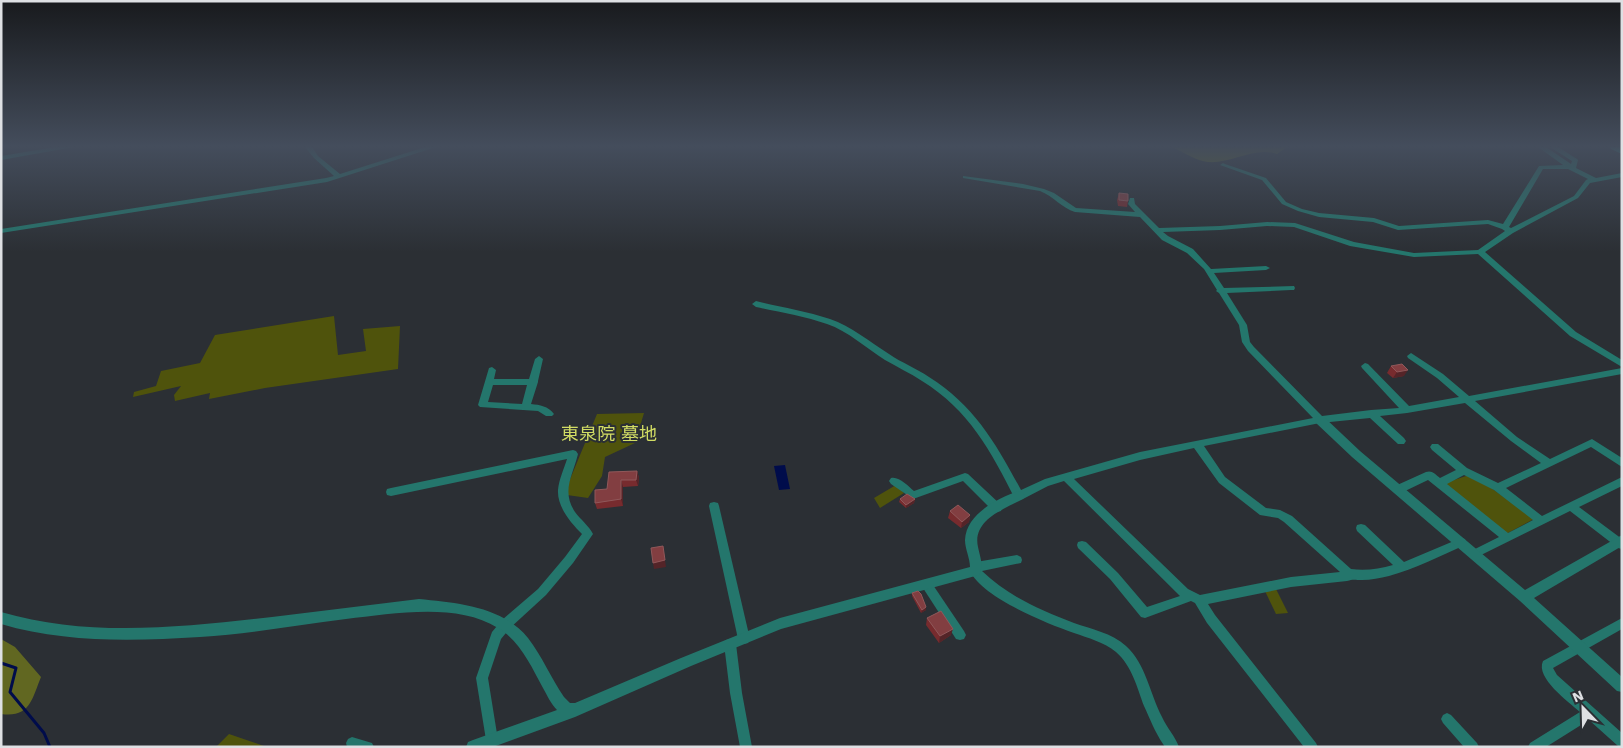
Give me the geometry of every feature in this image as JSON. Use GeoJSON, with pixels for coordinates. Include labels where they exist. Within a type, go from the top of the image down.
{"type":"FeatureCollection","features":[{"type":"Feature","properties":{"kind":"street"},"geometry":{"type":"LineString","coordinates":[[1,231],[315,182]]}},
{"type":"Feature","properties":{"kind":"street"},"geometry":{"type":"LineString","coordinates":[[983,182],[1021,185],[1044,190],[1057,196],[1075,210],[1142,215]]}},
{"type":"Feature","properties":{"kind":"street"},"geometry":{"type":"LineString","coordinates":[[1266,182],[1284,203],[1319,215],[1374,220],[1398,228],[1488,222],[1508,229]]}},
{"type":"Feature","properties":{"kind":"street"},"geometry":{"type":"LineString","coordinates":[[1508,229],[1533,182]]}},
{"type":"Feature","properties":{"kind":"street"},"geometry":{"type":"LineString","coordinates":[[1157,230],[1267,224],[1295,225],[1353,244],[1414,255],[1480,252],[1508,229],[1576,197],[1587,182]]}},
{"type":"Feature","properties":{"kind":"street"},"geometry":{"type":"LineString","coordinates":[[1132,199],[1131,204],[1165,238],[1190,250],[1209,271],[1243,325],[1246,342],[1251,349],[1320,420],[1356,454],[1524,597],[1622,686]]}},
{"type":"Feature","properties":{"kind":"street"},"geometry":{"type":"LineString","coordinates":[[1480,252],[1573,334],[1622,364]]}},
{"type":"Feature","properties":{"kind":"street"},"geometry":{"type":"LineString","coordinates":[[1209,271],[1266,268]]}},
{"type":"Feature","properties":{"kind":"street"},"geometry":{"type":"LineString","coordinates":[[1250,281],[1255,290]]}},
{"type":"Feature","properties":{"kind":"street"},"geometry":{"type":"LineString","coordinates":[[1220,291],[1291,288]]}},
{"type":"Feature","properties":{"kind":"street"},"geometry":{"type":"LineString","coordinates":[[756,304],[828,320],[942,391],[980,428],[997,454],[1019,496]]}},
{"type":"Feature","properties":{"kind":"street"},"geometry":{"type":"LineString","coordinates":[[1411,356],[1468,398],[1514,439],[1549,464]]}},
{"type":"Feature","properties":{"kind":"street"},"geometry":{"type":"LineString","coordinates":[[526,407],[540,359]]}},
{"type":"Feature","properties":{"kind":"street"},"geometry":{"type":"LineString","coordinates":[[1365,366],[1407,410]]}},
{"type":"Feature","properties":{"kind":"street"},"geometry":{"type":"LineString","coordinates":[[492,370],[483,405],[540,408],[549,414]]}},
{"type":"Feature","properties":{"kind":"street"},"geometry":{"type":"LineString","coordinates":[[1173,747],[1155,717],[1133,661],[1120,648],[1103,639],[1027,609],[989,586],[976,569],[977,560],[971,542],[976,522],[997,508],[1045,483],[1140,456],[1320,420],[1407,410],[1622,371]]}},
{"type":"Feature","properties":{"kind":"street"},"geometry":{"type":"LineString","coordinates":[[489,382],[534,382]]}},
{"type":"Feature","properties":{"kind":"street"},"geometry":{"type":"LineString","coordinates":[[1371,413],[1401,441]]}},
{"type":"Feature","properties":{"kind":"street"},"geometry":{"type":"LineString","coordinates":[[1498,488],[1592,443],[1622,463]]}},
{"type":"Feature","properties":{"kind":"street"},"geometry":{"type":"LineString","coordinates":[[1197,444],[1222,480],[1264,512],[1280,514],[1288,519],[1348,573],[1359,576],[1373,575],[1461,542]]}},
{"type":"Feature","properties":{"kind":"street"},"geometry":{"type":"LineString","coordinates":[[1436,446],[1464,471],[1498,488],[1541,521]]}},
{"type":"Feature","properties":{"kind":"street"},"geometry":{"type":"LineString","coordinates":[[391,492],[573,454],[562,490],[563,496],[576,522],[588,534],[542,592],[506,624],[494,641],[482,678],[492,740]]}},
{"type":"Feature","properties":{"kind":"street"},"geometry":{"type":"LineString","coordinates":[[1439,483],[1464,471]]}},
{"type":"Feature","properties":{"kind":"street"},"geometry":{"type":"LineString","coordinates":[[1399,489],[1429,474],[1506,537]]}},
{"type":"Feature","properties":{"kind":"street"},"geometry":{"type":"LineString","coordinates":[[894,481],[913,495],[965,476],[997,508]]}},
{"type":"Feature","properties":{"kind":"street"},"geometry":{"type":"LineString","coordinates":[[1066,477],[1184,592],[1196,598],[1312,747]]}},
{"type":"Feature","properties":{"kind":"street"},"geometry":{"type":"LineString","coordinates":[[1475,554],[1622,481]]}},
{"type":"Feature","properties":{"kind":"street"},"geometry":{"type":"LineString","coordinates":[[714,506],[744,639]]}},
{"type":"Feature","properties":{"kind":"street"},"geometry":{"type":"LineString","coordinates":[[1524,597],[1621,542],[1571,506]]}},
{"type":"Feature","properties":{"kind":"street"},"geometry":{"type":"LineString","coordinates":[[1361,528],[1401,566]]}},
{"type":"Feature","properties":{"kind":"street"},"geometry":{"type":"LineString","coordinates":[[1082,545],[1114,576],[1145,613],[1196,598],[1291,582],[1347,576],[1348,573]]}},
{"type":"Feature","properties":{"kind":"street"},"geometry":{"type":"LineString","coordinates":[[473,747],[575,710],[730,644],[804,616],[928,585],[976,569],[1017,560]]}},
{"type":"Feature","properties":{"kind":"street"},"geometry":{"type":"LineString","coordinates":[[928,585],[960,635]]}},
{"type":"Feature","properties":{"kind":"street"},"geometry":{"type":"LineString","coordinates":[[1,618],[28,626],[94,634],[202,631],[419,605],[453,608],[489,616],[506,624],[523,642],[559,702],[567,709],[575,710]]}},
{"type":"Feature","properties":{"kind":"street"},"geometry":{"type":"LineString","coordinates":[[1620,628],[1547,665],[1553,679],[1622,742]]}},
{"type":"Feature","properties":{"kind":"street"},"geometry":{"type":"LineString","coordinates":[[730,644],[736,693],[746,747]]}},
{"type":"Feature","properties":{"kind":"street"},"geometry":{"type":"LineString","coordinates":[[1534,747],[1589,713]]}},
{"type":"Feature","properties":{"kind":"street"},"geometry":{"type":"LineString","coordinates":[[1447,719],[1473,747]]}},
{"type":"Feature","properties":{"kind":"street"},"geometry":{"type":"LineString","coordinates":[[352,743],[368,747]]}},
{"type":"Feature","properties":{"kind":"green space"},"geometry":{"type":"Polygon","coordinates":[[[334,316],[338,355],[366,351],[363,329],[400,326],[398,369],[265,388],[209,399],[210,393],[175,401],[174,395],[181,386],[133,397],[134,392],[156,386],[161,371],[200,363],[215,335],[334,316]]]}},
{"type":"Feature","properties":{"kind":"green space","name":"東泉院 墓地"},"geometry":{"type":"Polygon","coordinates":[[[644,413],[635,443],[605,457],[602,476],[588,498],[567,495],[566,489],[597,414],[644,413]]]}},
{"type":"Feature","properties":{"kind":"green space"},"geometry":{"type":"Polygon","coordinates":[[[1472,474],[1534,519],[1506,534],[1445,483],[1472,474]]]}},
{"type":"Feature","properties":{"kind":"green space"},"geometry":{"type":"Polygon","coordinates":[[[896,485],[904,493],[880,508],[874,498],[896,485]]]}},
{"type":"Feature","properties":{"kind":"green space"},"geometry":{"type":"Polygon","coordinates":[[[1276,589],[1288,613],[1276,614],[1265,591],[1276,589]]]}},
{"type":"Feature","properties":{"kind":"green space"},"geometry":{"type":"Polygon","coordinates":[[[1,639],[15,647],[41,677],[29,705],[18,713],[1,714],[1,639]]]}},
{"type":"Feature","properties":{"kind":"green space"},"geometry":{"type":"Polygon","coordinates":[[[229,734],[264,746],[265,747],[216,747],[229,734]]]}},
{"type":"Feature","properties":{"kind":"shaded area"},"geometry":{"type":"Polygon","coordinates":[[[785,465],[790,489],[779,490],[774,466],[785,465]]]}},
{"type":"Feature","properties":{"kind":"building"},"geometry":{"type":"Polygon","coordinates":[[[1119,193],[1128,194],[1128,201],[1119,200],[1119,193]]]}},
{"type":"Feature","properties":{"kind":"building"},"geometry":{"type":"Polygon","coordinates":[[[1402,364],[1408,370],[1397,372],[1391,366],[1402,364]]]}},
{"type":"Feature","properties":{"kind":"building"},"geometry":{"type":"Polygon","coordinates":[[[637,471],[636,480],[621,480],[621,499],[595,503],[595,490],[607,489],[609,472],[637,471]]]}},
{"type":"Feature","properties":{"kind":"building"},"geometry":{"type":"Polygon","coordinates":[[[907,494],[915,499],[906,505],[900,499],[907,494]]]}},
{"type":"Feature","properties":{"kind":"building"},"geometry":{"type":"Polygon","coordinates":[[[958,505],[970,515],[962,522],[950,511],[958,505]]]}},
{"type":"Feature","properties":{"kind":"building"},"geometry":{"type":"Polygon","coordinates":[[[663,546],[665,560],[653,563],[651,548],[663,546]]]}},
{"type":"Feature","properties":{"kind":"building"},"geometry":{"type":"Polygon","coordinates":[[[918,591],[926,607],[922,610],[912,593],[918,591]]]}},
{"type":"Feature","properties":{"kind":"building"},"geometry":{"type":"Polygon","coordinates":[[[941,611],[953,629],[940,636],[927,618],[941,611]]]}},
{"type":"Feature","properties":{"kind":"waterway"},"geometry":{"type":"LineString","coordinates":[[1,663],[16,668],[10,692],[44,733],[50,747]]}}]}
